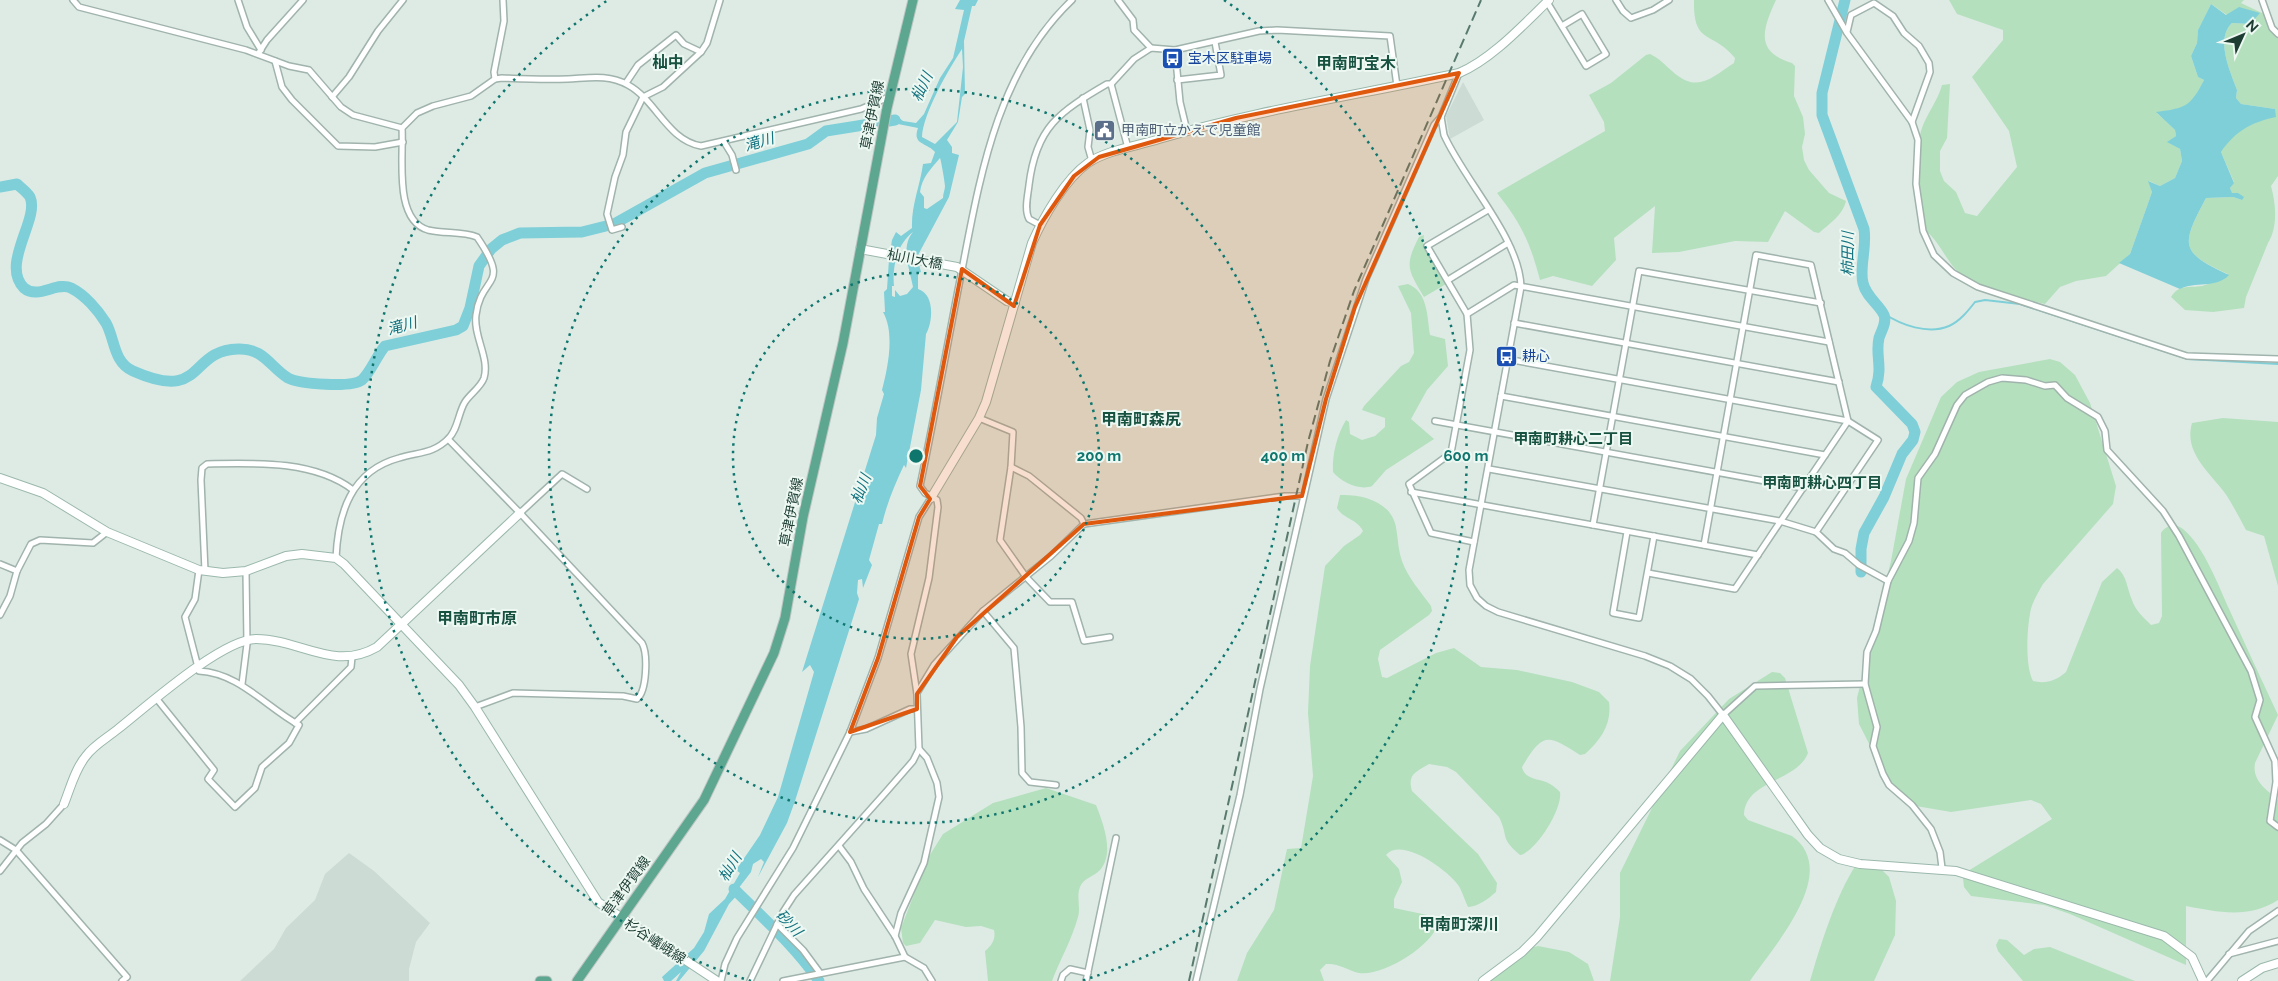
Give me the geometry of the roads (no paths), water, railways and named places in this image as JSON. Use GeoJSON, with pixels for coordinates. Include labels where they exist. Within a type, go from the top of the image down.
{"type":"FeatureCollection","features":[{"type":"Feature","properties":{"kind":"main road","name":"草津伊賀線"},"geometry":{"type":"LineString","coordinates":[[577,981],[619,918],[704,800],[774,654],[786,618],[803,517],[830,407],[887,108],[914,0]]}},
{"type":"Feature","properties":{"kind":"main road"},"geometry":{"type":"LineString","coordinates":[[540,981],[547,981]]}},
{"type":"Feature","properties":{"kind":"street"},"geometry":{"type":"LineString","coordinates":[[73,0],[79,7],[260,52],[275,61],[309,70],[341,107],[353,114],[402,128]]}},
{"type":"Feature","properties":{"kind":"street"},"geometry":{"type":"LineString","coordinates":[[238,0],[260,52]]}},
{"type":"Feature","properties":{"kind":"street"},"geometry":{"type":"LineString","coordinates":[[332,97],[361,60],[378,31],[403,0]]}},
{"type":"Feature","properties":{"kind":"street"},"geometry":{"type":"LineString","coordinates":[[495,80],[494,72],[504,20],[503,0]]}},
{"type":"Feature","properties":{"kind":"street"},"geometry":{"type":"LineString","coordinates":[[622,227],[612,228],[608,217],[626,132],[643,97],[663,87],[701,52],[707,43],[720,0]]}},
{"type":"Feature","properties":{"kind":"street"},"geometry":{"type":"LineString","coordinates":[[750,981],[794,895],[913,761],[919,749],[917,694],[911,654],[929,578],[938,507],[936,500],[931,498],[920,486],[960,268],[985,164],[1005,100],[1016,74],[1040,35],[1072,0]]}},
{"type":"Feature","properties":{"kind":"street"},"geometry":{"type":"LineString","coordinates":[[1118,0],[1133,20],[1134,30],[1151,48]]}},
{"type":"Feature","properties":{"kind":"street"},"geometry":{"type":"LineString","coordinates":[[1616,0],[1627,15],[1634,18],[1669,0]]}},
{"type":"Feature","properties":{"kind":"street"},"geometry":{"type":"LineString","coordinates":[[1828,0],[1836,17],[1912,122],[1918,140],[1916,184],[1923,231],[1934,255],[1953,273],[1978,287],[2187,356],[2278,359]]}},
{"type":"Feature","properties":{"kind":"street"},"geometry":{"type":"LineString","coordinates":[[2262,0],[2272,28],[2278,34]]}},
{"type":"Feature","properties":{"kind":"street"},"geometry":{"type":"LineString","coordinates":[[260,52],[299,1]]}},
{"type":"Feature","properties":{"kind":"street"},"geometry":{"type":"LineString","coordinates":[[721,981],[725,964],[751,913],[793,848],[850,732],[878,658],[919,517],[979,418],[1032,243],[1040,224],[1074,176],[1092,161],[1128,148],[1236,118],[1459,74],[1479,63],[1548,1],[1562,26],[1586,66],[1606,54],[1582,14],[1562,26]]}},
{"type":"Feature","properties":{"kind":"street"},"geometry":{"type":"LineString","coordinates":[[1845,30],[1851,16],[1874,4],[1892,16],[1904,33],[1918,46],[1929,64],[1930,72],[1912,122]]}},
{"type":"Feature","properties":{"kind":"street"},"geometry":{"type":"LineString","coordinates":[[1040,224],[1029,219],[1027,215],[1030,173],[1036,148],[1053,122],[1083,98],[1107,84],[1111,84],[1134,59],[1151,48],[1175,50],[1259,31],[1277,30],[1390,36],[1397,86]]}},
{"type":"Feature","properties":{"kind":"street"},"geometry":{"type":"LineString","coordinates":[[626,83],[638,66],[676,34],[684,44],[701,52]]}},
{"type":"Feature","properties":{"kind":"street"},"geometry":{"type":"LineString","coordinates":[[1177,80],[1221,75],[1215,42]]}},
{"type":"Feature","properties":{"kind":"street"},"geometry":{"type":"LineString","coordinates":[[1175,50],[1177,80],[1187,131]]}},
{"type":"Feature","properties":{"kind":"street"},"geometry":{"type":"LineString","coordinates":[[275,61],[282,87],[292,100],[338,146],[375,147],[403,142]]}},
{"type":"Feature","properties":{"kind":"street"},"geometry":{"type":"LineString","coordinates":[[1196,981],[1240,795],[1260,689],[1302,496],[1326,399],[1355,307],[1434,125],[1441,117],[1459,74]]}},
{"type":"Feature","properties":{"kind":"street"},"geometry":{"type":"LineString","coordinates":[[0,478],[43,493],[107,532],[202,570],[246,571],[286,556],[302,554],[336,558],[341,517],[346,501],[353,490],[385,463],[434,450],[448,439],[466,402],[483,381],[485,370],[476,316],[481,298],[493,280],[495,271],[477,237],[429,230],[419,227],[412,218],[400,177],[403,142],[402,128],[417,113],[433,106],[471,96],[495,80],[568,79],[592,76],[626,83],[643,97],[666,123],[688,142],[701,146],[861,109],[890,96]]}},
{"type":"Feature","properties":{"kind":"street"},"geometry":{"type":"LineString","coordinates":[[1111,84],[1128,148]]}},
{"type":"Feature","properties":{"kind":"street"},"geometry":{"type":"LineString","coordinates":[[1083,98],[1090,130],[1088,147],[1092,161]]}},
{"type":"Feature","properties":{"kind":"street"},"geometry":{"type":"LineString","coordinates":[[1441,117],[1446,141],[1508,243],[1518,265],[1521,287],[1469,578],[1473,591],[1486,606],[1498,612],[1645,656],[1670,666],[1691,679],[1723,715],[1793,817],[1820,848],[1839,858],[1860,864],[1942,868],[2164,936],[2192,957],[2203,981]]}},
{"type":"Feature","properties":{"kind":"street"},"geometry":{"type":"LineString","coordinates":[[724,142],[732,155],[736,168]]}},
{"type":"Feature","properties":{"kind":"street"},"geometry":{"type":"LineString","coordinates":[[1474,542],[1431,533],[1409,484],[1450,453],[1470,350],[1467,314],[1427,246],[1488,210]]}},
{"type":"Feature","properties":{"kind":"street"},"geometry":{"type":"LineString","coordinates":[[1448,280],[1508,243]]}},
{"type":"Feature","properties":{"kind":"street","name":"杣川大橋"},"geometry":{"type":"LineString","coordinates":[[860,249],[960,268]]}},
{"type":"Feature","properties":{"kind":"street"},"geometry":{"type":"LineString","coordinates":[[1648,573],[1735,589],[1848,421],[1812,265],[1756,255],[1704,545]]}},
{"type":"Feature","properties":{"kind":"street"},"geometry":{"type":"LineString","coordinates":[[960,268],[1007,301],[1015,303]]}},
{"type":"Feature","properties":{"kind":"street"},"geometry":{"type":"LineString","coordinates":[[1593,525],[1639,271],[1821,303]]}},
{"type":"Feature","properties":{"kind":"street"},"geometry":{"type":"LineString","coordinates":[[1467,314],[1514,286],[1829,342]]}},
{"type":"Feature","properties":{"kind":"street"},"geometry":{"type":"LineString","coordinates":[[1514,323],[1839,382]]}},
{"type":"Feature","properties":{"kind":"street"},"geometry":{"type":"LineString","coordinates":[[1507,359],[1848,421],[1878,440],[1816,532]]}},
{"type":"Feature","properties":{"kind":"street"},"geometry":{"type":"LineString","coordinates":[[1942,868],[1940,852],[1931,828],[1882,774],[1873,746],[1877,727],[1865,684],[1867,652],[1876,631],[1888,581],[1909,542],[1914,523],[1918,478],[1935,454],[1957,405],[1965,395],[1988,382],[2007,377],[2045,386],[2055,385],[2067,398],[2098,417],[2105,431],[2107,450],[2163,511],[2179,536],[2251,672],[2260,700],[2255,716],[2275,761],[2276,782],[2270,821],[2278,828]]}},
{"type":"Feature","properties":{"kind":"street"},"geometry":{"type":"LineString","coordinates":[[1501,396],[1825,454]]}},
{"type":"Feature","properties":{"kind":"street"},"geometry":{"type":"LineString","coordinates":[[979,418],[1013,432],[1011,467],[1000,540],[1026,577],[1050,602],[1072,602],[1084,641],[1110,638]]}},
{"type":"Feature","properties":{"kind":"street"},"geometry":{"type":"LineString","coordinates":[[1435,421],[1803,488]]}},
{"type":"Feature","properties":{"kind":"street"},"geometry":{"type":"LineString","coordinates":[[448,439],[520,513],[645,648],[644,690],[637,699],[623,696],[513,693],[475,707]]}},
{"type":"Feature","properties":{"kind":"street"},"geometry":{"type":"LineString","coordinates":[[156,698],[214,770],[208,779],[235,807],[255,788],[262,767],[293,738],[299,725],[262,702],[242,684],[215,672],[199,671],[185,617],[195,598],[202,570],[202,468],[207,464],[258,465],[312,470],[353,490]]}},
{"type":"Feature","properties":{"kind":"street"},"geometry":{"type":"LineString","coordinates":[[1011,467],[1029,476],[1081,518],[1084,524]]}},
{"type":"Feature","properties":{"kind":"street"},"geometry":{"type":"LineString","coordinates":[[1488,469],[1780,521],[1816,532],[1834,549],[1845,553],[1858,565],[1888,581]]}},
{"type":"Feature","properties":{"kind":"street"},"geometry":{"type":"LineString","coordinates":[[0,871],[16,850],[46,824],[64,804],[86,756],[156,698],[198,667],[234,644],[247,640],[271,640],[325,655],[352,657],[365,654],[378,647],[562,474],[587,490]]}},
{"type":"Feature","properties":{"kind":"street"},"geometry":{"type":"LineString","coordinates":[[1411,492],[1758,555]]}},
{"type":"Feature","properties":{"kind":"street"},"geometry":{"type":"LineString","coordinates":[[917,694],[934,665],[983,611],[1026,577],[1084,524],[1285,496],[1302,496]]}},
{"type":"Feature","properties":{"kind":"street"},"geometry":{"type":"LineString","coordinates":[[0,615],[10,596],[17,571],[27,549],[36,541],[93,543],[107,532]]}},
{"type":"Feature","properties":{"kind":"street"},"geometry":{"type":"LineString","coordinates":[[1628,532],[1612,613],[1639,618],[1654,536]]}},
{"type":"Feature","properties":{"kind":"street","name":"杉谷嶬峨線"},"geometry":{"type":"LineString","coordinates":[[336,558],[353,572],[459,685],[475,707],[598,902],[619,918],[717,981]]}},
{"type":"Feature","properties":{"kind":"street"},"geometry":{"type":"LineString","coordinates":[[0,564],[17,571]]}},
{"type":"Feature","properties":{"kind":"street"},"geometry":{"type":"LineString","coordinates":[[242,684],[247,640],[246,571]]}},
{"type":"Feature","properties":{"kind":"street"},"geometry":{"type":"LineString","coordinates":[[983,611],[1014,648],[1022,773],[1030,782],[1056,785]]}},
{"type":"Feature","properties":{"kind":"street"},"geometry":{"type":"LineString","coordinates":[[295,723],[351,667],[352,657]]}},
{"type":"Feature","properties":{"kind":"street"},"geometry":{"type":"LineString","coordinates":[[1483,981],[1522,952],[1537,937],[1723,715],[1756,686],[1865,684]]}},
{"type":"Feature","properties":{"kind":"street"},"geometry":{"type":"LineString","coordinates":[[850,732],[866,729],[910,709],[917,709]]}},
{"type":"Feature","properties":{"kind":"street"},"geometry":{"type":"LineString","coordinates":[[895,936],[901,913],[924,863],[939,797],[937,783],[927,758],[919,749]]}},
{"type":"Feature","properties":{"kind":"street"},"geometry":{"type":"LineString","coordinates":[[1086,981],[1116,838]]}},
{"type":"Feature","properties":{"kind":"street"},"geometry":{"type":"LineString","coordinates":[[0,840],[16,850],[127,977],[122,981]]}},
{"type":"Feature","properties":{"kind":"street"},"geometry":{"type":"LineString","coordinates":[[839,846],[895,936],[905,957],[924,968],[932,981]]}},
{"type":"Feature","properties":{"kind":"street"},"geometry":{"type":"LineString","coordinates":[[2207,981],[2249,931],[2278,911]]}},
{"type":"Feature","properties":{"kind":"street"},"geometry":{"type":"LineString","coordinates":[[777,925],[803,950],[820,973]]}},
{"type":"Feature","properties":{"kind":"street"},"geometry":{"type":"LineString","coordinates":[[2228,954],[2278,941]]}},
{"type":"Feature","properties":{"kind":"street"},"geometry":{"type":"LineString","coordinates":[[783,981],[905,957]]}},
{"type":"Feature","properties":{"kind":"street"},"geometry":{"type":"LineString","coordinates":[[2242,981],[2262,968],[2278,963]]}},
{"type":"Feature","properties":{"kind":"street"},"geometry":{"type":"LineString","coordinates":[[1061,981],[1063,974],[1070,969],[1088,973]]}},
{"type":"Feature","properties":{"kind":"water","name":"杣川"},"geometry":{"type":"Polygon","coordinates":[[[960,0],[978,0],[975,6],[972,6],[964,41],[965,94],[962,97],[958,122],[947,140],[952,147],[952,153],[959,155],[949,197],[917,257],[921,272],[918,273],[918,289],[924,292],[930,302],[931,316],[926,334],[921,390],[906,468],[904,465],[882,524],[879,524],[869,560],[872,565],[863,588],[862,579],[858,580],[857,593],[859,599],[787,823],[758,877],[764,862],[761,859],[753,864],[751,872],[738,889],[740,892],[729,904],[704,951],[679,981],[676,981],[681,972],[671,981],[664,981],[662,977],[694,948],[704,932],[709,914],[725,899],[740,873],[736,870],[760,835],[778,797],[814,672],[810,665],[802,672],[876,435],[877,418],[884,394],[882,390],[890,340],[887,320],[883,312],[885,312],[884,292],[887,289],[892,240],[896,232],[901,236],[912,228],[913,212],[923,164],[931,163],[935,152],[918,140],[918,128],[898,124],[894,121],[877,125],[881,120],[898,117],[903,121],[916,123],[924,114],[940,78],[953,58],[964,10],[955,9],[960,0]],[[962,49],[932,104],[923,127],[922,137],[935,144],[957,122],[963,67],[962,49]],[[940,158],[927,174],[920,192],[924,197],[924,208],[927,209],[943,198],[945,186],[940,158]],[[913,232],[899,249],[895,264],[892,296],[895,297],[895,290],[900,296],[907,294],[913,287],[906,252],[909,238],[913,232]]]}},
{"type":"Feature","properties":{"kind":"water"},"geometry":{"type":"Polygon","coordinates":[[[2211,4],[2226,15],[2239,7],[2260,13],[2250,24],[2232,23],[2227,30],[2224,46],[2237,90],[2236,98],[2241,104],[2275,109],[2276,117],[2245,128],[2226,145],[2221,152],[2234,183],[2230,188],[2232,193],[2238,193],[2244,197],[2242,200],[2233,197],[2206,198],[2189,237],[2189,245],[2193,253],[2201,260],[2229,275],[2218,282],[2192,285],[2180,289],[2119,263],[2130,254],[2146,209],[2152,192],[2148,181],[2160,186],[2175,178],[2182,161],[2180,149],[2167,142],[2176,136],[2175,130],[2156,112],[2186,105],[2195,96],[2204,80],[2198,77],[2191,56],[2197,43],[2198,30],[2211,4]]]}},
{"type":"Feature","properties":{"kind":"waterway","name":"柿田川"},"geometry":{"type":"LineString","coordinates":[[1845,0],[1822,93],[1822,115],[1864,229],[1863,283],[1885,318],[1878,344],[1879,373],[1876,387],[1912,424],[1915,432],[1913,440],[1902,454],[1884,497],[1864,533],[1861,549],[1861,572]]}},
{"type":"Feature","properties":{"kind":"waterway","name":"滝川"},"geometry":{"type":"LineString","coordinates":[[0,187],[17,184],[30,197],[32,206],[30,217],[18,254],[16,267],[18,278],[24,288],[35,292],[66,286],[81,295],[91,303],[103,318],[109,329],[118,356],[126,367],[133,371],[156,379],[173,381],[185,378],[211,357],[222,352],[238,349],[260,355],[282,374],[294,380],[325,384],[348,384],[362,380],[385,346],[456,330],[463,326],[470,308],[479,266],[491,249],[502,240],[520,233],[582,232],[614,224],[705,173],[808,144],[826,131],[895,120]]}},
{"type":"Feature","properties":{"kind":"waterway"},"geometry":{"type":"LineString","coordinates":[[1883,313],[1906,325],[1924,329],[1941,329],[1953,324],[1964,316],[1975,302],[1985,300],[2020,304],[2188,359],[2278,364]]}},
{"type":"Feature","properties":{"kind":"waterway","name":"砂川"},"geometry":{"type":"LineString","coordinates":[[734,889],[789,944],[819,981]]}},
{"type":"Feature","properties":{"kind":"railway"},"geometry":{"type":"LineString","coordinates":[[1189,981],[1308,442],[1330,361],[1354,291],[1481,0]]}},
{"type":"Feature","properties":{"kind":"place","name":"宝木区駐車場"},"geometry":{"type":"Point","coordinates":[1172,58]}},
{"type":"Feature","properties":{"kind":"place","name":"甲南町立かえで児童館"},"geometry":{"type":"Point","coordinates":[1105,130]}},
{"type":"Feature","properties":{"kind":"place","name":"耕心"},"geometry":{"type":"Point","coordinates":[1506,356]}},
{"type":"Feature","properties":{"kind":"district","name":"杣中"},"geometry":{"type":"Point","coordinates":[668,62]}},
{"type":"Feature","properties":{"kind":"district","name":"甲南町宝木"},"geometry":{"type":"Point","coordinates":[1356,63]}},
{"type":"Feature","properties":{"kind":"district","name":"甲南町森尻"},"geometry":{"type":"Point","coordinates":[1141,419]}},
{"type":"Feature","properties":{"kind":"district","name":"甲南町耕心二丁目"},"geometry":{"type":"Point","coordinates":[1573,439]}},
{"type":"Feature","properties":{"kind":"district","name":"甲南町耕心四丁目"},"geometry":{"type":"Point","coordinates":[1822,483]}},
{"type":"Feature","properties":{"kind":"district","name":"甲南町市原"},"geometry":{"type":"Point","coordinates":[477,618]}},
{"type":"Feature","properties":{"kind":"district","name":"甲南町深川"},"geometry":{"type":"Point","coordinates":[1459,924]}}]}
